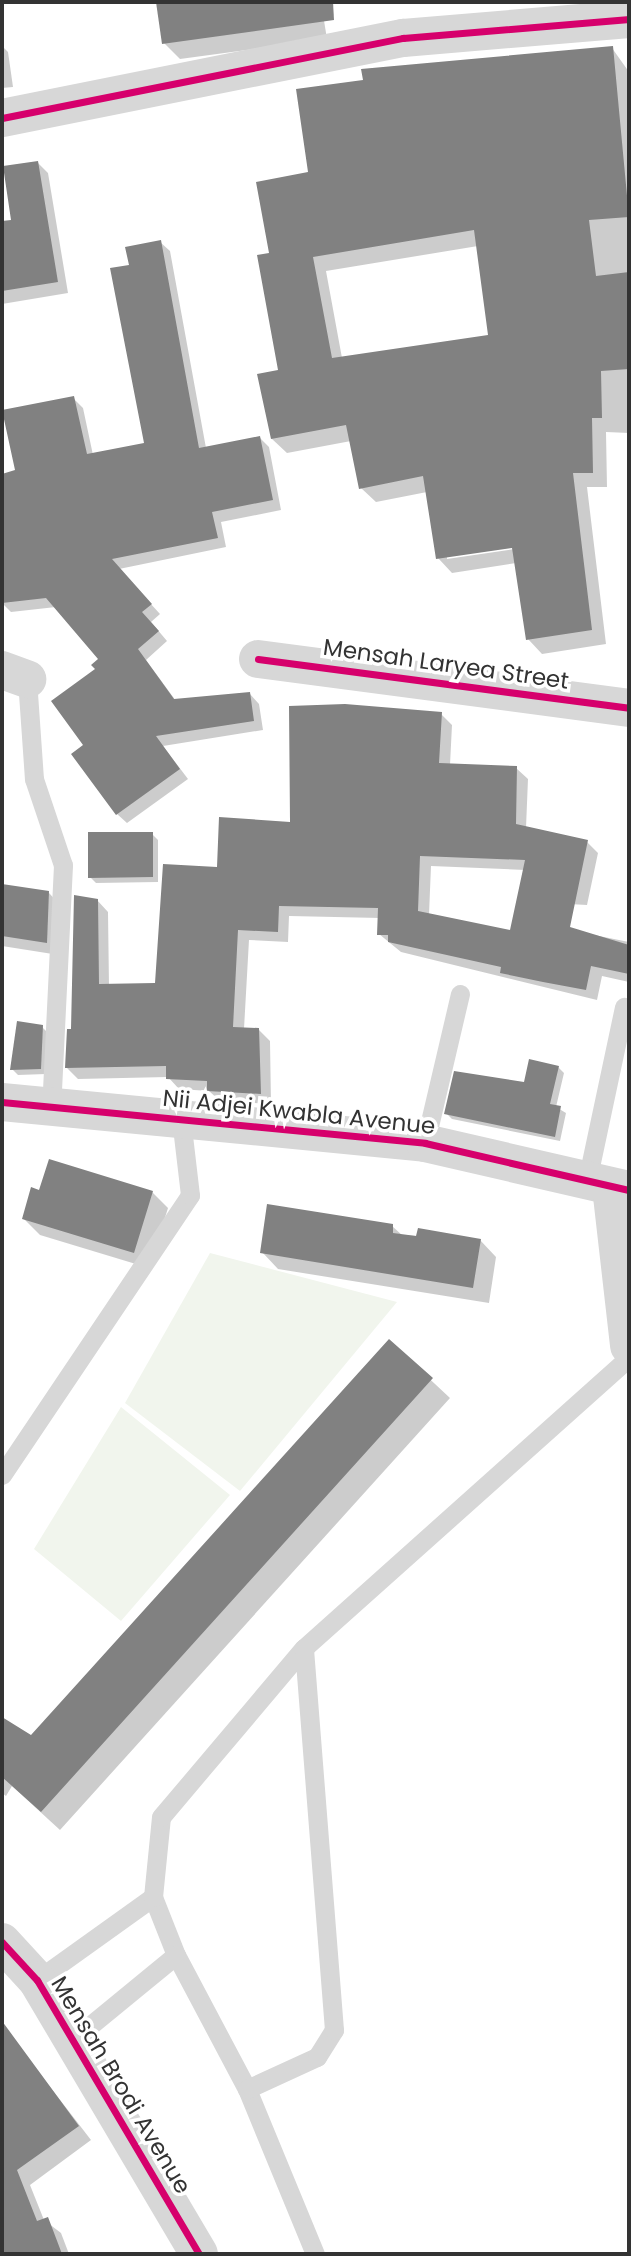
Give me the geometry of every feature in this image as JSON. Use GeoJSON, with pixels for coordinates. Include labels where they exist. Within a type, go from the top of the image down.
{"type":"FeatureCollection","features":[{"type":"Feature","properties":{"kind":"street"},"geometry":{"type":"LineString","coordinates":[[2,118],[403,38],[543,23],[629,19]]}},
{"type":"Feature","properties":{"kind":"street","name":"Mensah Laryea Street"},"geometry":{"type":"LineString","coordinates":[[258,659],[629,708]]}},
{"type":"Feature","properties":{"kind":"street","name":"Nii Adjei Kwabla Avenue"},"geometry":{"type":"LineString","coordinates":[[2,1102],[425,1143],[609,1186]]}},
{"type":"Feature","properties":{"kind":"street"},"geometry":{"type":"LineString","coordinates":[[609,1186],[629,1346]]}},
{"type":"Feature","properties":{"kind":"street","name":"Mensah Brodi Avenue"},"geometry":{"type":"LineString","coordinates":[[2,1942],[37,1980],[70,2042],[199,2254]]}},
{"type":"Feature","properties":{"kind":"lane"},"geometry":{"type":"LineString","coordinates":[[14,674],[34,779],[63,865],[51,1107]]}},
{"type":"Feature","properties":{"kind":"lane"},"geometry":{"type":"LineString","coordinates":[[425,1143],[460,994]]}},
{"type":"Feature","properties":{"kind":"lane"},"geometry":{"type":"LineString","coordinates":[[609,1186],[624,1006]]}},
{"type":"Feature","properties":{"kind":"lane"},"geometry":{"type":"LineString","coordinates":[[2,1475],[190,1195],[181,1118]]}},
{"type":"Feature","properties":{"kind":"lane"},"geometry":{"type":"LineString","coordinates":[[315,2254],[247,2089],[176,1955],[153,1897],[161,1817],[304,1648],[629,1357]]}},
{"type":"Feature","properties":{"kind":"lane"},"geometry":{"type":"LineString","coordinates":[[247,2089],[317,2057],[334,2030],[304,1648]]}},
{"type":"Feature","properties":{"kind":"lane"},"geometry":{"type":"LineString","coordinates":[[37,1980],[153,1897]]}},
{"type":"Feature","properties":{"kind":"lane"},"geometry":{"type":"LineString","coordinates":[[70,2042],[176,1955]]}},
{"type":"Feature","properties":{"kind":"shaded area"},"geometry":{"type":"Polygon","coordinates":[[[210,1253],[397,1302],[240,1491],[125,1403],[210,1253]]]}},
{"type":"Feature","properties":{"kind":"shaded area"},"geometry":{"type":"Polygon","coordinates":[[[121,1407],[230,1495],[121,1621],[34,1549],[121,1407]]]}},
{"type":"Feature","properties":{"kind":"building"},"geometry":{"type":"Polygon","coordinates":[[[156,2],[333,2],[334,20],[162,44],[156,2]]]}},
{"type":"Feature","properties":{"kind":"building"},"geometry":{"type":"Polygon","coordinates":[[[613,46],[629,217],[589,220],[596,276],[629,272],[629,369],[601,371],[602,418],[592,418],[593,473],[573,473],[592,630],[526,640],[512,548],[436,559],[423,476],[359,489],[346,425],[271,439],[257,374],[278,370],[257,255],[269,253],[256,182],[308,172],[296,89],[363,80],[361,69],[613,46]],[[474,230],[313,257],[332,358],[488,335],[474,230]]]}},
{"type":"Feature","properties":{"kind":"building"},"geometry":{"type":"Polygon","coordinates":[[[38,161],[58,282],[2,291],[2,221],[11,220],[3,166],[38,161]]]}},
{"type":"Feature","properties":{"kind":"building"},"geometry":{"type":"Polygon","coordinates":[[[161,240],[199,448],[260,436],[273,500],[212,512],[218,538],[112,559],[152,604],[142,612],[159,631],[138,649],[174,699],[250,692],[254,721],[156,736],[180,769],[116,815],[71,754],[83,745],[51,701],[95,669],[91,665],[98,659],[46,598],[2,603],[2,474],[15,470],[2,410],[74,396],[87,454],[144,443],[110,268],[129,265],[125,247],[161,240]]]}},
{"type":"Feature","properties":{"kind":"building"},"geometry":{"type":"Polygon","coordinates":[[[345,704],[442,712],[439,763],[517,766],[516,824],[588,840],[570,927],[629,945],[629,974],[591,966],[586,990],[543,982],[500,973],[501,967],[388,942],[388,935],[377,935],[378,908],[279,906],[278,932],[238,930],[233,1027],[259,1028],[261,1094],[207,1091],[207,1081],[166,1079],[166,1066],[65,1068],[67,1029],[71,1029],[74,895],[98,899],[99,984],[155,983],[163,864],[217,867],[219,817],[290,822],[289,706],[345,704]],[[420,856],[418,911],[510,930],[525,860],[420,856]]]}},
{"type":"Feature","properties":{"kind":"building"},"geometry":{"type":"Polygon","coordinates":[[[88,832],[153,832],[153,877],[88,878],[88,832]]]}},
{"type":"Feature","properties":{"kind":"building"},"geometry":{"type":"Polygon","coordinates":[[[2,884],[49,891],[47,943],[2,936],[2,884]]]}},
{"type":"Feature","properties":{"kind":"building"},"geometry":{"type":"Polygon","coordinates":[[[17,1021],[43,1025],[41,1069],[10,1070],[17,1021]]]}},
{"type":"Feature","properties":{"kind":"building"},"geometry":{"type":"Polygon","coordinates":[[[529,1059],[559,1066],[550,1104],[561,1106],[555,1137],[444,1114],[454,1071],[524,1082],[529,1059]]]}},
{"type":"Feature","properties":{"kind":"building"},"geometry":{"type":"Polygon","coordinates":[[[49,1159],[153,1191],[134,1253],[22,1219],[31,1187],[39,1190],[49,1159]]]}},
{"type":"Feature","properties":{"kind":"building"},"geometry":{"type":"Polygon","coordinates":[[[267,1204],[393,1224],[393,1233],[416,1236],[418,1228],[481,1239],[473,1288],[260,1253],[267,1204]]]}},
{"type":"Feature","properties":{"kind":"building"},"geometry":{"type":"Polygon","coordinates":[[[389,1339],[433,1378],[41,1812],[2,1777],[2,1717],[31,1735],[389,1339]]]}},
{"type":"Feature","properties":{"kind":"building"},"geometry":{"type":"Polygon","coordinates":[[[2,2021],[79,2126],[17,2170],[37,2221],[48,2217],[62,2254],[2,2254],[2,2021]]]}},
{"type":"Feature","properties":{"kind":"cycle path"},"geometry":{"type":"LineString","coordinates":[[2,118],[403,38],[629,19]]}},
{"type":"Feature","properties":{"kind":"cycle path"},"geometry":{"type":"LineString","coordinates":[[258,659],[629,708]]}},
{"type":"Feature","properties":{"kind":"cycle path"},"geometry":{"type":"LineString","coordinates":[[2,1102],[425,1143],[629,1190]]}},
{"type":"Feature","properties":{"kind":"cycle path"},"geometry":{"type":"LineString","coordinates":[[2,1942],[37,1980],[199,2254]]}}]}
